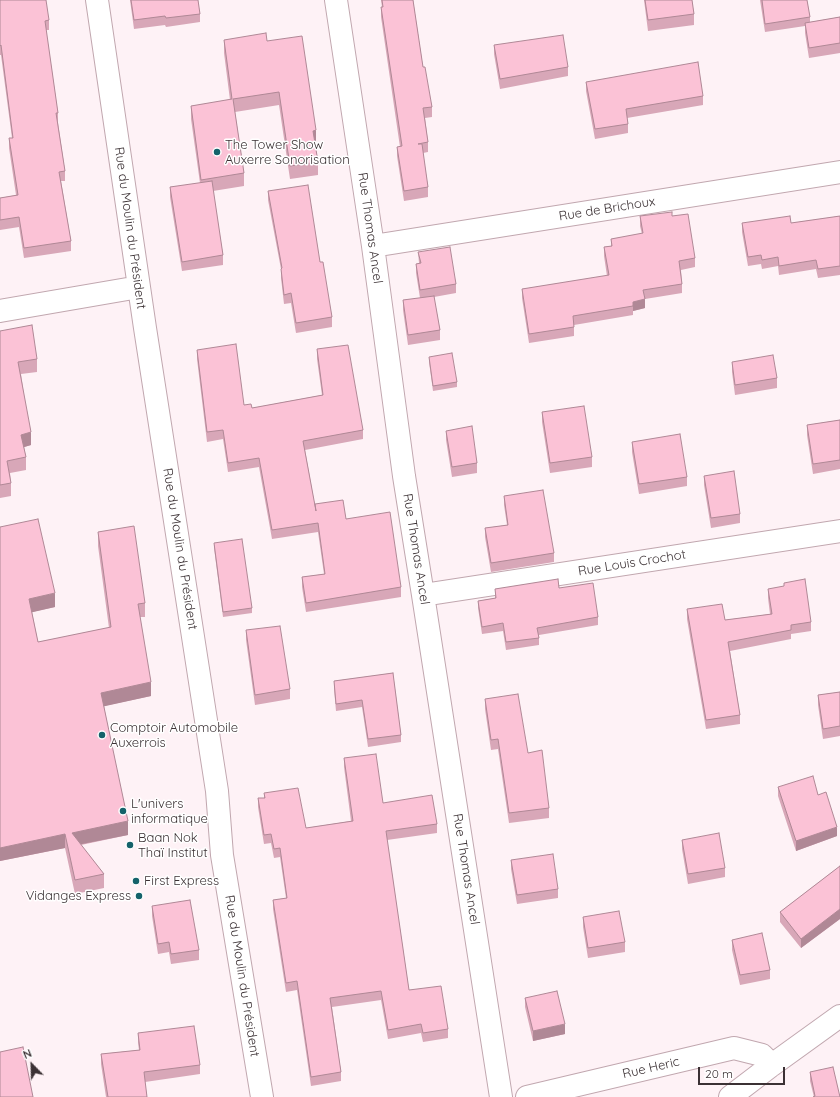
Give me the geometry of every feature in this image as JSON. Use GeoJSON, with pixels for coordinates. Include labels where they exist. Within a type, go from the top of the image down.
{"type":"FeatureCollection","features":[{"type":"Feature","properties":{"kind":"street","name":"Rue du Moulin du Président"},"geometry":{"type":"LineString","coordinates":[[97,0],[139,288],[217,790],[222,855],[262,1097]]}},
{"type":"Feature","properties":{"kind":"street","name":"Rue Thomas Ancel"},"geometry":{"type":"LineString","coordinates":[[336,0],[373,246],[404,476],[501,1097]]}},
{"type":"Feature","properties":{"kind":"street","name":"Rue de Brichoux"},"geometry":{"type":"LineString","coordinates":[[373,246],[840,172]]}},
{"type":"Feature","properties":{"kind":"street"},"geometry":{"type":"LineString","coordinates":[[0,311],[139,288]]}},
{"type":"Feature","properties":{"kind":"street","name":"Rue Louis Crochot"},"geometry":{"type":"LineString","coordinates":[[423,595],[840,532]]}},
{"type":"Feature","properties":{"kind":"street"},"geometry":{"type":"LineString","coordinates":[[730,1097],[840,1016]]}},
{"type":"Feature","properties":{"kind":"street","name":"Rue Heric"},"geometry":{"type":"LineString","coordinates":[[527,1097],[734,1048],[762,1055],[772,1065]]}},
{"type":"Feature","properties":{"kind":"building"},"geometry":{"type":"Polygon","coordinates":[[[0,0],[46,0],[49,20],[45,21],[58,113],[56,113],[65,171],[59,172],[71,241],[24,248],[19,217],[0,220],[0,198],[18,195],[9,138],[13,138],[1,45],[0,46],[0,0]]]}},
{"type":"Feature","properties":{"kind":"building"},"geometry":{"type":"Polygon","coordinates":[[[131,0],[198,0],[200,14],[134,20],[131,0]]]}},
{"type":"Feature","properties":{"kind":"building"},"geometry":{"type":"Polygon","coordinates":[[[382,0],[413,0],[423,67],[425,67],[432,107],[423,108],[428,142],[418,144],[422,144],[428,187],[404,191],[397,147],[402,146],[381,7],[383,7],[382,0]]]}},
{"type":"Feature","properties":{"kind":"building"},"geometry":{"type":"Polygon","coordinates":[[[645,0],[692,0],[694,14],[648,20],[645,0]]]}},
{"type":"Feature","properties":{"kind":"building"},"geometry":{"type":"Polygon","coordinates":[[[762,0],[807,0],[810,17],[765,24],[762,0]]]}},
{"type":"Feature","properties":{"kind":"building"},"geometry":{"type":"Polygon","coordinates":[[[840,17],[840,43],[809,48],[805,23],[840,17]]]}},
{"type":"Feature","properties":{"kind":"building"},"geometry":{"type":"Polygon","coordinates":[[[266,33],[267,41],[302,36],[316,130],[313,131],[318,162],[290,166],[279,92],[233,99],[244,173],[201,180],[191,106],[232,99],[224,40],[266,33]]]}},
{"type":"Feature","properties":{"kind":"building"},"geometry":{"type":"Polygon","coordinates":[[[563,35],[568,67],[500,79],[494,45],[563,35]]]}},
{"type":"Feature","properties":{"kind":"building"},"geometry":{"type":"Polygon","coordinates":[[[698,62],[703,96],[626,109],[628,124],[595,129],[586,82],[698,62]]]}},
{"type":"Feature","properties":{"kind":"building"},"geometry":{"type":"Polygon","coordinates":[[[212,181],[223,255],[182,262],[170,187],[212,181]]]}},
{"type":"Feature","properties":{"kind":"building"},"geometry":{"type":"Polygon","coordinates":[[[308,185],[320,262],[323,262],[332,317],[296,323],[291,293],[284,295],[282,268],[268,191],[308,185]]]}},
{"type":"Feature","properties":{"kind":"building"},"geometry":{"type":"Polygon","coordinates":[[[672,212],[672,216],[688,214],[695,258],[679,261],[682,284],[643,290],[645,299],[633,302],[633,306],[573,316],[574,327],[529,334],[522,289],[609,275],[604,247],[612,246],[611,239],[643,233],[640,216],[672,212]]]}},
{"type":"Feature","properties":{"kind":"building"},"geometry":{"type":"Polygon","coordinates":[[[790,216],[791,223],[840,216],[840,266],[818,269],[816,260],[779,266],[778,257],[762,260],[761,255],[748,257],[742,223],[790,216]]]}},
{"type":"Feature","properties":{"kind":"building"},"geometry":{"type":"Polygon","coordinates":[[[450,247],[456,284],[420,290],[416,264],[421,263],[418,252],[450,247]]]}},
{"type":"Feature","properties":{"kind":"building"},"geometry":{"type":"Polygon","coordinates":[[[434,296],[440,330],[408,335],[403,300],[434,296]]]}},
{"type":"Feature","properties":{"kind":"building"},"geometry":{"type":"Polygon","coordinates":[[[32,325],[37,359],[18,362],[31,432],[21,435],[26,457],[7,461],[11,483],[0,485],[0,331],[32,325]]]}},
{"type":"Feature","properties":{"kind":"building"},"geometry":{"type":"Polygon","coordinates":[[[236,344],[244,405],[251,404],[252,408],[323,395],[317,349],[348,345],[363,430],[303,441],[316,511],[315,504],[343,500],[346,519],[390,512],[401,587],[306,603],[302,577],[325,574],[318,523],[272,530],[259,458],[228,463],[223,430],[207,432],[197,350],[236,344]]]}},
{"type":"Feature","properties":{"kind":"building"},"geometry":{"type":"Polygon","coordinates":[[[452,353],[457,382],[433,386],[429,357],[452,353]]]}},
{"type":"Feature","properties":{"kind":"building"},"geometry":{"type":"Polygon","coordinates":[[[773,355],[777,378],[735,385],[732,362],[773,355]]]}},
{"type":"Feature","properties":{"kind":"building"},"geometry":{"type":"Polygon","coordinates":[[[584,406],[592,457],[550,463],[542,412],[584,406]]]}},
{"type":"Feature","properties":{"kind":"building"},"geometry":{"type":"Polygon","coordinates":[[[840,420],[840,460],[813,464],[807,425],[840,420]]]}},
{"type":"Feature","properties":{"kind":"building"},"geometry":{"type":"Polygon","coordinates":[[[472,426],[477,463],[452,467],[446,431],[472,426]]]}},
{"type":"Feature","properties":{"kind":"building"},"geometry":{"type":"Polygon","coordinates":[[[680,434],[687,477],[639,484],[632,442],[680,434]]]}},
{"type":"Feature","properties":{"kind":"building"},"geometry":{"type":"Polygon","coordinates":[[[734,471],[740,514],[711,518],[704,476],[734,471]]]}},
{"type":"Feature","properties":{"kind":"building"},"geometry":{"type":"Polygon","coordinates":[[[543,490],[554,553],[491,563],[485,528],[508,525],[504,496],[543,490]]]}},
{"type":"Feature","properties":{"kind":"building"},"geometry":{"type":"Polygon","coordinates":[[[38,519],[55,593],[29,599],[38,642],[111,627],[98,532],[134,526],[145,603],[138,604],[151,682],[101,693],[128,821],[72,833],[104,874],[75,880],[65,834],[0,848],[0,527],[38,519]]]}},
{"type":"Feature","properties":{"kind":"building"},"geometry":{"type":"Polygon","coordinates":[[[242,539],[252,608],[223,612],[214,543],[242,539]]]}},
{"type":"Feature","properties":{"kind":"building"},"geometry":{"type":"Polygon","coordinates":[[[558,579],[559,588],[593,583],[598,617],[537,628],[539,638],[506,642],[503,623],[482,627],[478,601],[496,598],[495,589],[558,579]]]}},
{"type":"Feature","properties":{"kind":"building"},"geometry":{"type":"Polygon","coordinates":[[[805,579],[811,622],[791,625],[791,630],[728,642],[740,715],[706,720],[687,609],[722,604],[725,620],[772,614],[768,589],[784,586],[784,583],[805,579]]]}},
{"type":"Feature","properties":{"kind":"building"},"geometry":{"type":"Polygon","coordinates":[[[280,626],[290,689],[255,695],[246,630],[280,626]]]}},
{"type":"Feature","properties":{"kind":"building"},"geometry":{"type":"Polygon","coordinates":[[[393,673],[401,735],[368,739],[362,700],[336,704],[334,681],[393,673]]]}},
{"type":"Feature","properties":{"kind":"building"},"geometry":{"type":"Polygon","coordinates":[[[840,692],[840,726],[823,729],[818,695],[840,692]]]}},
{"type":"Feature","properties":{"kind":"building"},"geometry":{"type":"Polygon","coordinates":[[[518,694],[528,753],[542,750],[549,808],[509,813],[498,739],[491,740],[485,699],[518,694]]]}},
{"type":"Feature","properties":{"kind":"building"},"geometry":{"type":"Polygon","coordinates":[[[376,754],[383,803],[432,795],[437,824],[386,831],[409,990],[441,986],[448,1029],[423,1033],[421,1024],[388,1030],[381,991],[330,998],[341,1072],[311,1077],[297,981],[286,983],[273,900],[287,898],[280,848],[274,849],[271,834],[264,835],[258,798],[265,798],[264,793],[298,788],[306,828],[353,821],[344,758],[376,754]]]}},
{"type":"Feature","properties":{"kind":"building"},"geometry":{"type":"Polygon","coordinates":[[[813,776],[818,795],[826,792],[837,827],[796,841],[778,787],[813,776]]]}},
{"type":"Feature","properties":{"kind":"building"},"geometry":{"type":"Polygon","coordinates":[[[719,833],[725,868],[688,874],[682,840],[719,833]]]}},
{"type":"Feature","properties":{"kind":"building"},"geometry":{"type":"Polygon","coordinates":[[[553,854],[558,889],[517,895],[511,860],[553,854]]]}},
{"type":"Feature","properties":{"kind":"building"},"geometry":{"type":"Polygon","coordinates":[[[840,866],[840,909],[801,939],[780,912],[840,866]]]}},
{"type":"Feature","properties":{"kind":"building"},"geometry":{"type":"Polygon","coordinates":[[[190,900],[199,950],[171,954],[169,942],[158,944],[152,906],[190,900]]]}},
{"type":"Feature","properties":{"kind":"building"},"geometry":{"type":"Polygon","coordinates":[[[619,911],[625,942],[588,948],[583,917],[619,911]]]}},
{"type":"Feature","properties":{"kind":"building"},"geometry":{"type":"Polygon","coordinates":[[[762,933],[770,970],[740,975],[732,940],[762,933]]]}},
{"type":"Feature","properties":{"kind":"building"},"geometry":{"type":"Polygon","coordinates":[[[557,991],[565,1024],[533,1031],[525,998],[557,991]]]}},
{"type":"Feature","properties":{"kind":"building"},"geometry":{"type":"Polygon","coordinates":[[[194,1026],[200,1065],[144,1072],[147,1097],[108,1097],[101,1054],[140,1050],[138,1033],[194,1026]]]}},
{"type":"Feature","properties":{"kind":"building"},"geometry":{"type":"Polygon","coordinates":[[[23,1047],[33,1097],[0,1097],[0,1052],[23,1047]]]}},
{"type":"Feature","properties":{"kind":"building"},"geometry":{"type":"Polygon","coordinates":[[[833,1067],[840,1097],[813,1097],[815,1096],[810,1072],[833,1067]]]}},
{"type":"Feature","properties":{"kind":"place","name":"The Tower Show Auxerre Sonorisation"},"geometry":{"type":"Point","coordinates":[217,152]}},
{"type":"Feature","properties":{"kind":"place","name":"Comptoir Automobile Auxerrois"},"geometry":{"type":"Point","coordinates":[102,735]}},
{"type":"Feature","properties":{"kind":"place","name":"L'univers informatique"},"geometry":{"type":"Point","coordinates":[123,811]}},
{"type":"Feature","properties":{"kind":"place","name":"Baan Nok Thaï Institut"},"geometry":{"type":"Point","coordinates":[130,845]}},
{"type":"Feature","properties":{"kind":"place","name":"First Express"},"geometry":{"type":"Point","coordinates":[136,881]}},
{"type":"Feature","properties":{"kind":"place","name":"Vidanges Express"},"geometry":{"type":"Point","coordinates":[139,896]}}]}
